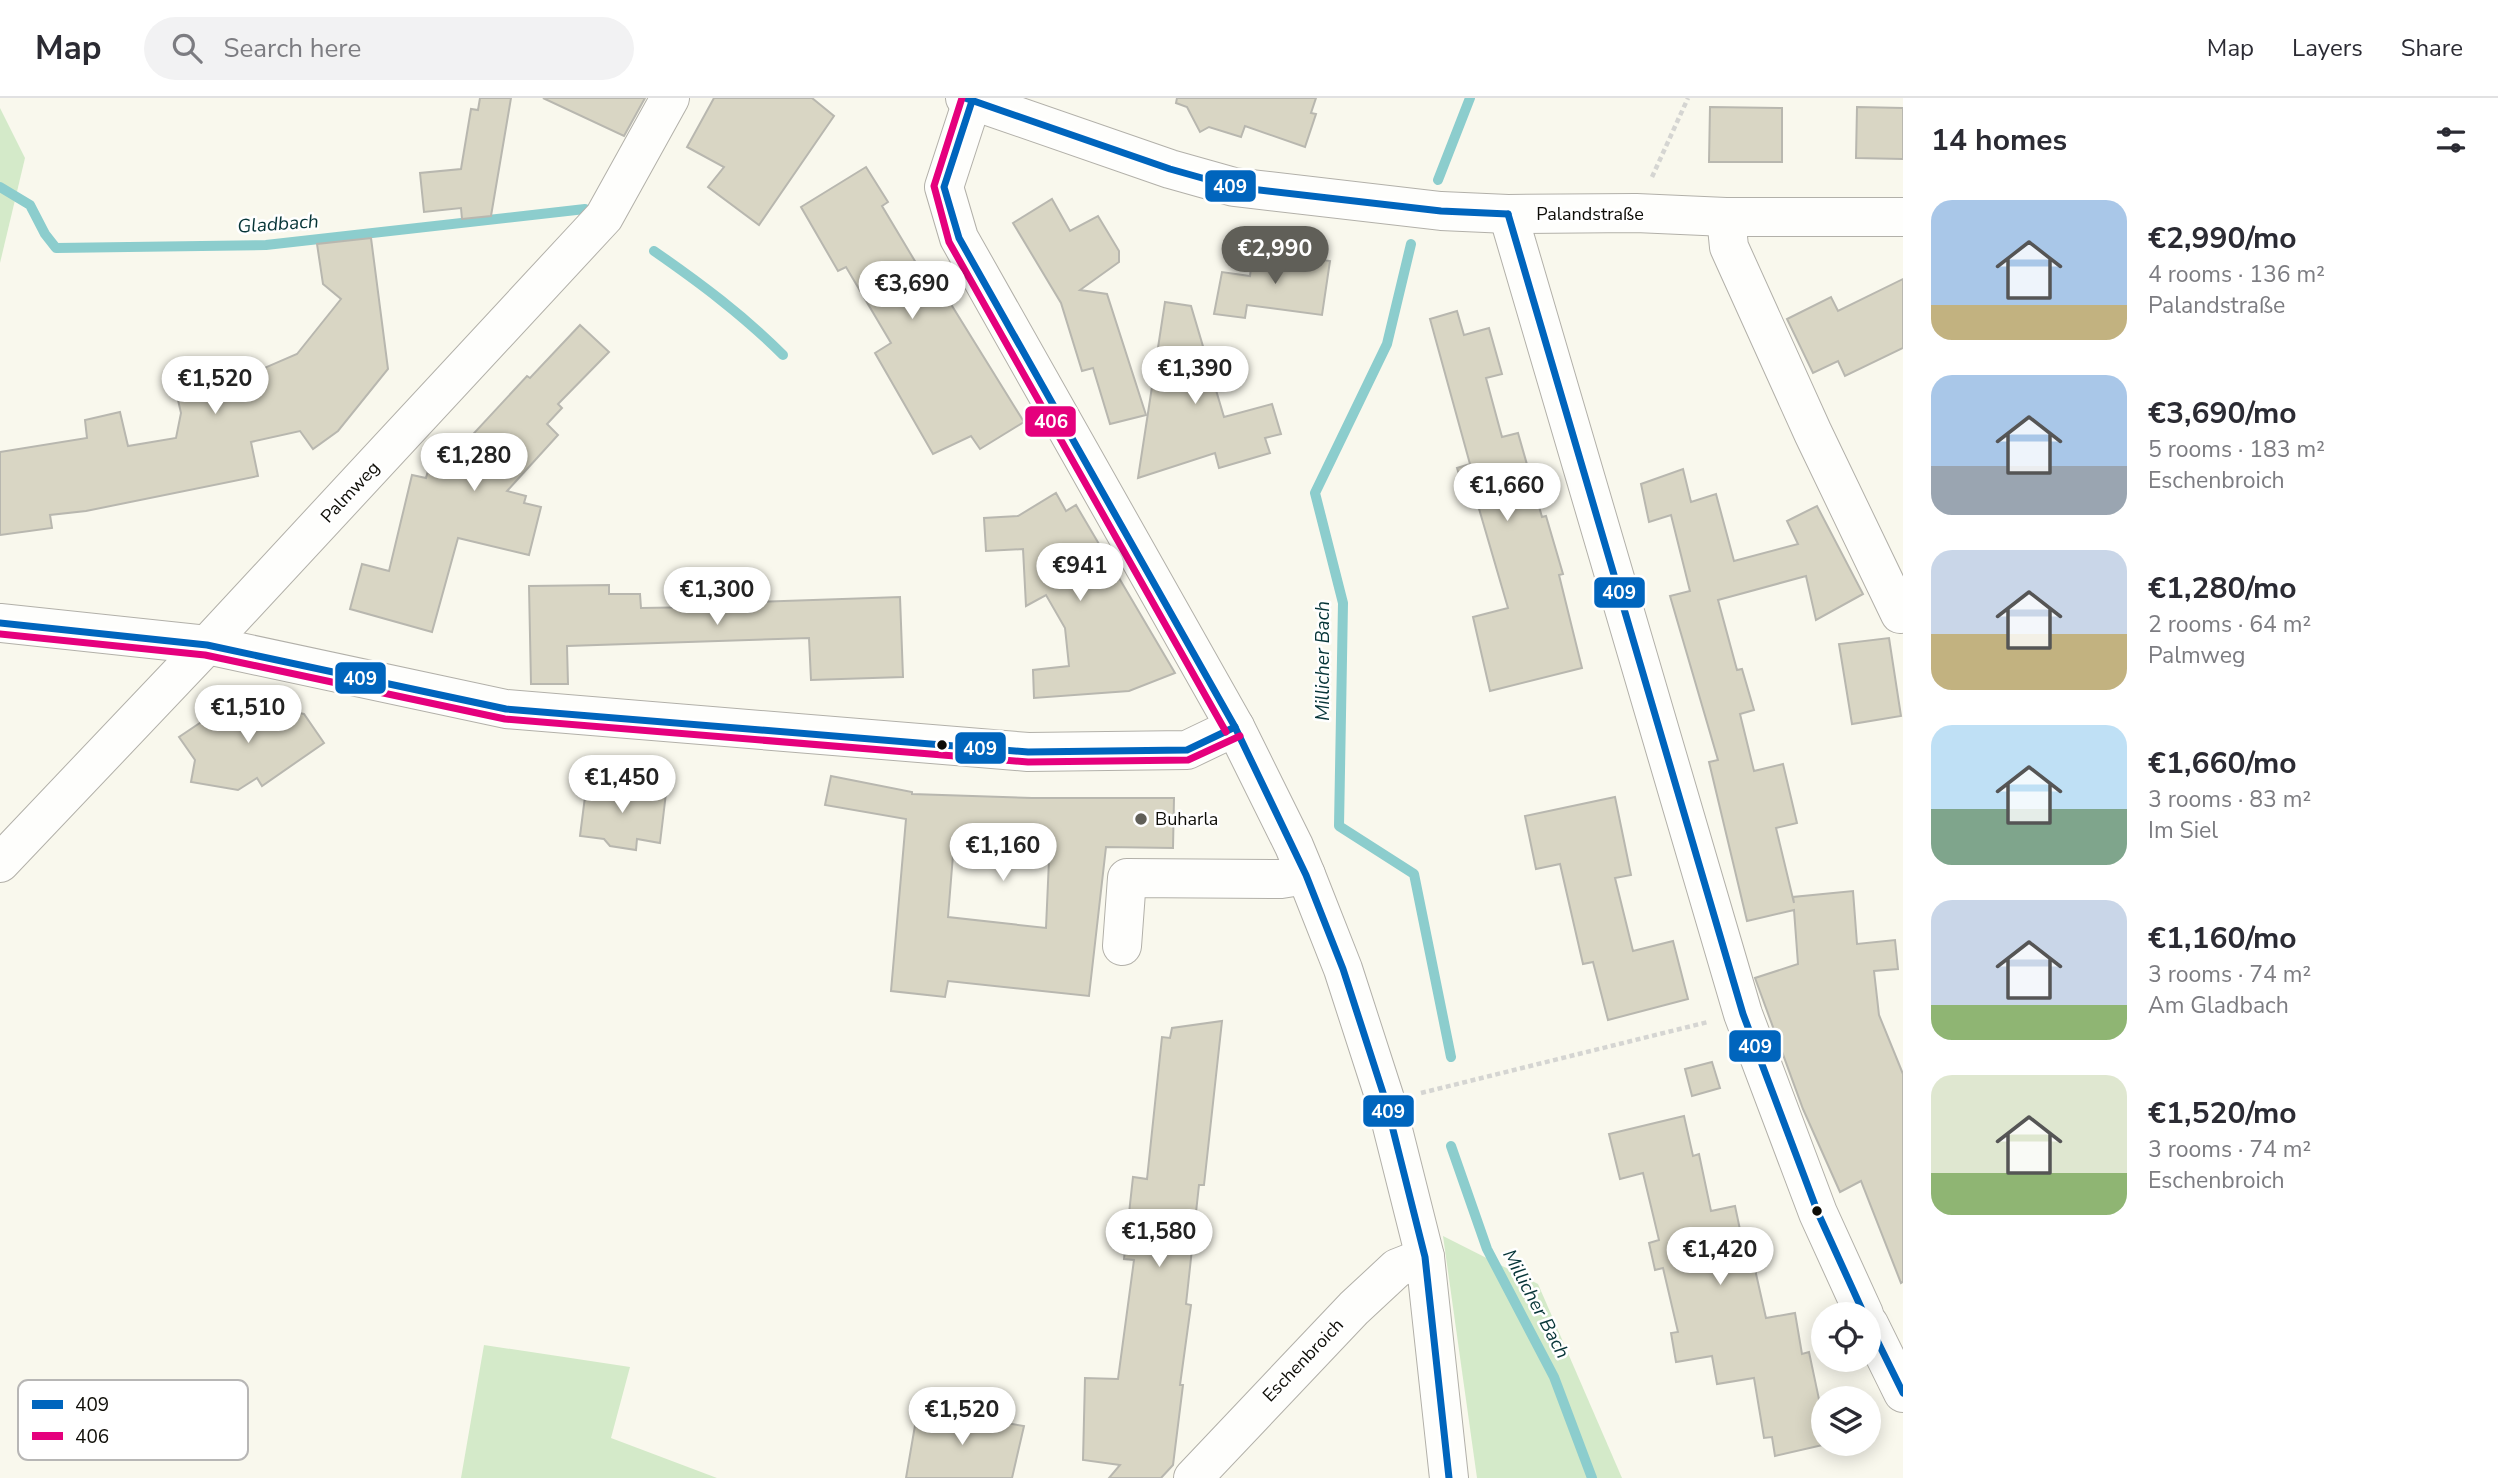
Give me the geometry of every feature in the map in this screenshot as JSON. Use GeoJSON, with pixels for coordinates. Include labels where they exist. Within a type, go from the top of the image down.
{"type":"FeatureCollection","features":[{"type":"Feature","properties":{"kind":"street","name":"Palmweg"},"geometry":{"type":"LineString","coordinates":[[0,863],[207,645],[604,217],[670,98]]}},
{"type":"Feature","properties":{"kind":"street"},"geometry":{"type":"LineString","coordinates":[[969,100],[944,187],[958,238],[1235,727],[1294,846],[1343,969],[1386,1102],[1425,1256],[1449,1478]]}},
{"type":"Feature","properties":{"kind":"street","name":"Palandstraße"},"geometry":{"type":"LineString","coordinates":[[969,100],[1170,169],[1234,187],[1441,211],[1507,214],[1636,212],[1726,217],[1903,216]]}},
{"type":"Feature","properties":{"kind":"street"},"geometry":{"type":"LineString","coordinates":[[1507,214],[1743,1014],[1818,1213],[1859,1302]]}},
{"type":"Feature","properties":{"kind":"street"},"geometry":{"type":"LineString","coordinates":[[1726,217],[1728,247],[1812,433],[1900,614]]}},
{"type":"Feature","properties":{"kind":"street"},"geometry":{"type":"LineString","coordinates":[[0,623],[207,645],[506,709],[1028,752],[1186,750],[1235,727]]}},
{"type":"Feature","properties":{"kind":"street"},"geometry":{"type":"LineString","coordinates":[[1122,946],[1127,878],[1281,879],[1306,874]]}},
{"type":"Feature","properties":{"kind":"street","name":"Eschenbroich"},"geometry":{"type":"LineString","coordinates":[[1193,1478],[1354,1308],[1397,1268],[1425,1256]]}},
{"type":"Feature","properties":{"kind":"street"},"geometry":{"type":"LineString","coordinates":[[1881,1348],[1903,1392]]}},
{"type":"Feature","properties":{"kind":"path"},"geometry":{"type":"LineString","coordinates":[[1636,212],[1688,98]]}},
{"type":"Feature","properties":{"kind":"path"},"geometry":{"type":"LineString","coordinates":[[1386,1102],[1743,1014]]}},
{"type":"Feature","properties":{"kind":"green space"},"geometry":{"type":"Polygon","coordinates":[[[0,108],[25,158],[0,263],[0,108]]]}},
{"type":"Feature","properties":{"kind":"green space"},"geometry":{"type":"Polygon","coordinates":[[[1443,1236],[1538,1284],[1622,1478],[1477,1478],[1443,1236]]]}},
{"type":"Feature","properties":{"kind":"green space"},"geometry":{"type":"Polygon","coordinates":[[[484,1345],[630,1367],[611,1438],[717,1478],[461,1478],[484,1345]]]}},
{"type":"Feature","properties":{"kind":"building"},"geometry":{"type":"Polygon","coordinates":[[[480,98],[511,98],[491,216],[462,219],[461,208],[424,212],[420,173],[461,169],[471,109],[478,110],[480,98]]]}},
{"type":"Feature","properties":{"kind":"building"},"geometry":{"type":"Polygon","coordinates":[[[543,98],[645,98],[624,136],[543,98]]]}},
{"type":"Feature","properties":{"kind":"building"},"geometry":{"type":"Polygon","coordinates":[[[714,98],[812,98],[834,116],[759,225],[708,187],[724,167],[687,147],[714,98]]]}},
{"type":"Feature","properties":{"kind":"building"},"geometry":{"type":"Polygon","coordinates":[[[1177,98],[1316,98],[1311,113],[1316,114],[1305,147],[1245,126],[1241,137],[1209,127],[1200,132],[1187,107],[1176,103],[1177,98]]]}},
{"type":"Feature","properties":{"kind":"building"},"geometry":{"type":"Polygon","coordinates":[[[1710,107],[1782,108],[1782,162],[1709,162],[1710,107]]]}},
{"type":"Feature","properties":{"kind":"building"},"geometry":{"type":"Polygon","coordinates":[[[1857,107],[1903,108],[1903,159],[1856,158],[1857,107]]]}},
{"type":"Feature","properties":{"kind":"building"},"geometry":{"type":"Polygon","coordinates":[[[866,167],[888,202],[882,206],[937,298],[944,293],[1024,422],[980,449],[971,436],[933,454],[875,353],[891,343],[846,267],[838,271],[801,207],[866,167]]]}},
{"type":"Feature","properties":{"kind":"building"},"geometry":{"type":"Polygon","coordinates":[[[1052,199],[1070,231],[1098,216],[1119,251],[1119,262],[1080,290],[1107,294],[1146,415],[1110,424],[1093,368],[1082,371],[1061,303],[1013,223],[1052,199]]]}},
{"type":"Feature","properties":{"kind":"building"},"geometry":{"type":"Polygon","coordinates":[[[371,238],[388,369],[338,431],[313,449],[300,431],[251,442],[258,476],[86,511],[50,515],[52,528],[0,535],[0,452],[87,438],[85,420],[120,412],[128,446],[176,438],[181,413],[178,400],[234,388],[232,382],[297,354],[341,299],[323,284],[317,244],[371,238]]]}},
{"type":"Feature","properties":{"kind":"building"},"geometry":{"type":"Polygon","coordinates":[[[1253,250],[1330,261],[1322,315],[1247,305],[1245,318],[1214,314],[1222,272],[1250,276],[1253,250]]]}},
{"type":"Feature","properties":{"kind":"building"},"geometry":{"type":"Polygon","coordinates":[[[1903,279],[1903,348],[1845,376],[1838,361],[1813,373],[1787,319],[1831,297],[1838,311],[1903,279]]]}},
{"type":"Feature","properties":{"kind":"building"},"geometry":{"type":"Polygon","coordinates":[[[1165,302],[1191,306],[1224,417],[1272,404],[1281,434],[1265,438],[1270,453],[1219,468],[1215,453],[1138,478],[1165,302]]]}},
{"type":"Feature","properties":{"kind":"building"},"geometry":{"type":"Polygon","coordinates":[[[1457,311],[1464,335],[1489,328],[1502,374],[1486,378],[1502,437],[1518,433],[1542,517],[1546,516],[1563,574],[1559,575],[1582,668],[1490,691],[1473,617],[1508,608],[1475,495],[1466,498],[1457,468],[1470,464],[1430,319],[1457,311]]]}},
{"type":"Feature","properties":{"kind":"building"},"geometry":{"type":"Polygon","coordinates":[[[580,325],[609,352],[558,404],[562,408],[547,424],[558,435],[507,491],[526,496],[524,503],[541,507],[529,555],[458,538],[432,632],[350,609],[362,564],[389,571],[412,475],[426,478],[433,452],[450,456],[454,441],[465,443],[527,376],[530,378],[580,325]]]}},
{"type":"Feature","properties":{"kind":"building"},"geometry":{"type":"Polygon","coordinates":[[[1683,469],[1691,502],[1716,494],[1734,561],[1798,544],[1787,521],[1817,506],[1863,594],[1816,620],[1806,576],[1718,600],[1737,670],[1742,669],[1754,710],[1740,714],[1754,771],[1783,764],[1797,823],[1776,828],[1794,903],[1793,897],[1853,891],[1857,944],[1895,940],[1898,969],[1874,971],[1879,1015],[1903,1074],[1901,1283],[1861,1181],[1840,1192],[1803,1109],[1755,978],[1798,964],[1794,910],[1747,921],[1709,762],[1718,760],[1670,596],[1690,591],[1671,515],[1649,522],[1641,484],[1683,469]]]}},
{"type":"Feature","properties":{"kind":"building"},"geometry":{"type":"Polygon","coordinates":[[[1056,493],[1066,511],[1076,505],[1175,673],[1129,691],[1034,698],[1033,670],[1069,666],[1065,628],[1046,595],[1026,606],[1023,549],[986,551],[984,518],[1018,516],[1056,493]]]}},
{"type":"Feature","properties":{"kind":"building"},"geometry":{"type":"Polygon","coordinates":[[[757,583],[757,602],[900,597],[903,677],[811,680],[809,638],[567,646],[568,684],[531,684],[529,586],[609,585],[609,594],[640,594],[641,608],[703,607],[702,585],[757,583]]]}},
{"type":"Feature","properties":{"kind":"building"},"geometry":{"type":"Polygon","coordinates":[[[1889,638],[1901,716],[1852,724],[1839,644],[1889,638]]]}},
{"type":"Feature","properties":{"kind":"building"},"geometry":{"type":"Polygon","coordinates":[[[234,700],[304,714],[324,743],[262,786],[257,778],[238,790],[191,782],[195,760],[179,737],[234,700]]]}},
{"type":"Feature","properties":{"kind":"building"},"geometry":{"type":"Polygon","coordinates":[[[831,776],[912,794],[1032,798],[1174,798],[1173,848],[1106,847],[1089,996],[948,981],[945,997],[891,991],[906,819],[825,805],[831,776]],[[953,855],[948,917],[1046,928],[1049,860],[953,855]]]}},
{"type":"Feature","properties":{"kind":"building"},"geometry":{"type":"Polygon","coordinates":[[[587,781],[666,793],[660,843],[637,839],[636,850],[610,846],[604,839],[580,836],[587,781]]]}},
{"type":"Feature","properties":{"kind":"building"},"geometry":{"type":"Polygon","coordinates":[[[1615,797],[1631,875],[1615,878],[1633,951],[1673,941],[1688,999],[1608,1020],[1593,962],[1583,964],[1560,864],[1536,869],[1525,816],[1615,797]]]}},
{"type":"Feature","properties":{"kind":"building"},"geometry":{"type":"Polygon","coordinates":[[[1222,1021],[1204,1185],[1199,1185],[1186,1304],[1191,1305],[1173,1465],[1161,1478],[1109,1478],[1120,1465],[1083,1460],[1085,1378],[1118,1379],[1134,1260],[1124,1259],[1133,1177],[1147,1179],[1162,1037],[1170,1038],[1172,1028],[1222,1021]]]}},
{"type":"Feature","properties":{"kind":"building"},"geometry":{"type":"Polygon","coordinates":[[[1712,1062],[1720,1088],[1692,1096],[1685,1069],[1712,1062]]]}},
{"type":"Feature","properties":{"kind":"building"},"geometry":{"type":"Polygon","coordinates":[[[1684,1116],[1693,1156],[1699,1154],[1711,1211],[1735,1206],[1746,1258],[1752,1256],[1766,1318],[1795,1313],[1802,1354],[1809,1352],[1811,1372],[1816,1386],[1811,1386],[1811,1448],[1775,1456],[1772,1437],[1764,1438],[1754,1378],[1717,1384],[1712,1356],[1676,1362],[1671,1333],[1678,1332],[1663,1268],[1655,1270],[1649,1243],[1659,1240],[1643,1173],[1620,1179],[1609,1134],[1684,1116]]]}},
{"type":"Feature","properties":{"kind":"building"},"geometry":{"type":"Polygon","coordinates":[[[918,1408],[1024,1426],[1012,1478],[906,1478],[918,1408]]]}},
{"type":"Feature","properties":{"kind":"waterway","name":"Millicher Bach"},"geometry":{"type":"LineString","coordinates":[[1438,180],[1470,98]]}},
{"type":"Feature","properties":{"kind":"waterway","name":"Gladbach"},"geometry":{"type":"LineString","coordinates":[[0,187],[30,205],[45,234],[56,248],[266,245],[585,209]]}},
{"type":"Feature","properties":{"kind":"waterway","name":"Millicher Bach"},"geometry":{"type":"LineString","coordinates":[[1411,244],[1387,344],[1315,493],[1343,603],[1339,826],[1414,874],[1451,1057]]}},
{"type":"Feature","properties":{"kind":"waterway","name":"Gladbach"},"geometry":{"type":"LineString","coordinates":[[654,251],[721,300],[783,355]]}},
{"type":"Feature","properties":{"kind":"waterway","name":"Millicher Bach"},"geometry":{"type":"LineString","coordinates":[[1451,1146],[1487,1249],[1554,1377],[1592,1478]]}},
{"type":"Feature","properties":{"kind":"transit line","name":"406"},"geometry":{"type":"LineString","coordinates":[[962,98],[934,186],[949,242],[1226,732]]}},
{"type":"Feature","properties":{"kind":"transit line","name":"409"},"geometry":{"type":"LineString","coordinates":[[965,98],[1170,169],[1234,187],[1441,211],[1508,214]]}},
{"type":"Feature","properties":{"kind":"transit line","name":"409"},"geometry":{"type":"LineString","coordinates":[[972,101],[944,187],[959,238],[1235,727],[1306,875],[1343,969],[1386,1102],[1425,1257],[1449,1478]]}},
{"type":"Feature","properties":{"kind":"transit line","name":"409"},"geometry":{"type":"LineString","coordinates":[[1508,214],[1743,1014],[1818,1213],[1859,1302]]}},
{"type":"Feature","properties":{"kind":"transit line","name":"409"},"geometry":{"type":"LineString","coordinates":[[0,623],[207,645],[506,709],[1028,752],[1187,750],[1235,727]]}},
{"type":"Feature","properties":{"kind":"transit line","name":"406"},"geometry":{"type":"LineString","coordinates":[[0,634],[205,655],[505,719],[1028,762],[1188,760],[1240,736]]}},
{"type":"Feature","properties":{"kind":"transit line","name":"409"},"geometry":{"type":"LineString","coordinates":[[1881,1348],[1903,1393]]}},
{"type":"Feature","properties":{"kind":"place","name":"Buharla"},"geometry":{"type":"Point","coordinates":[1141,819]}}]}
